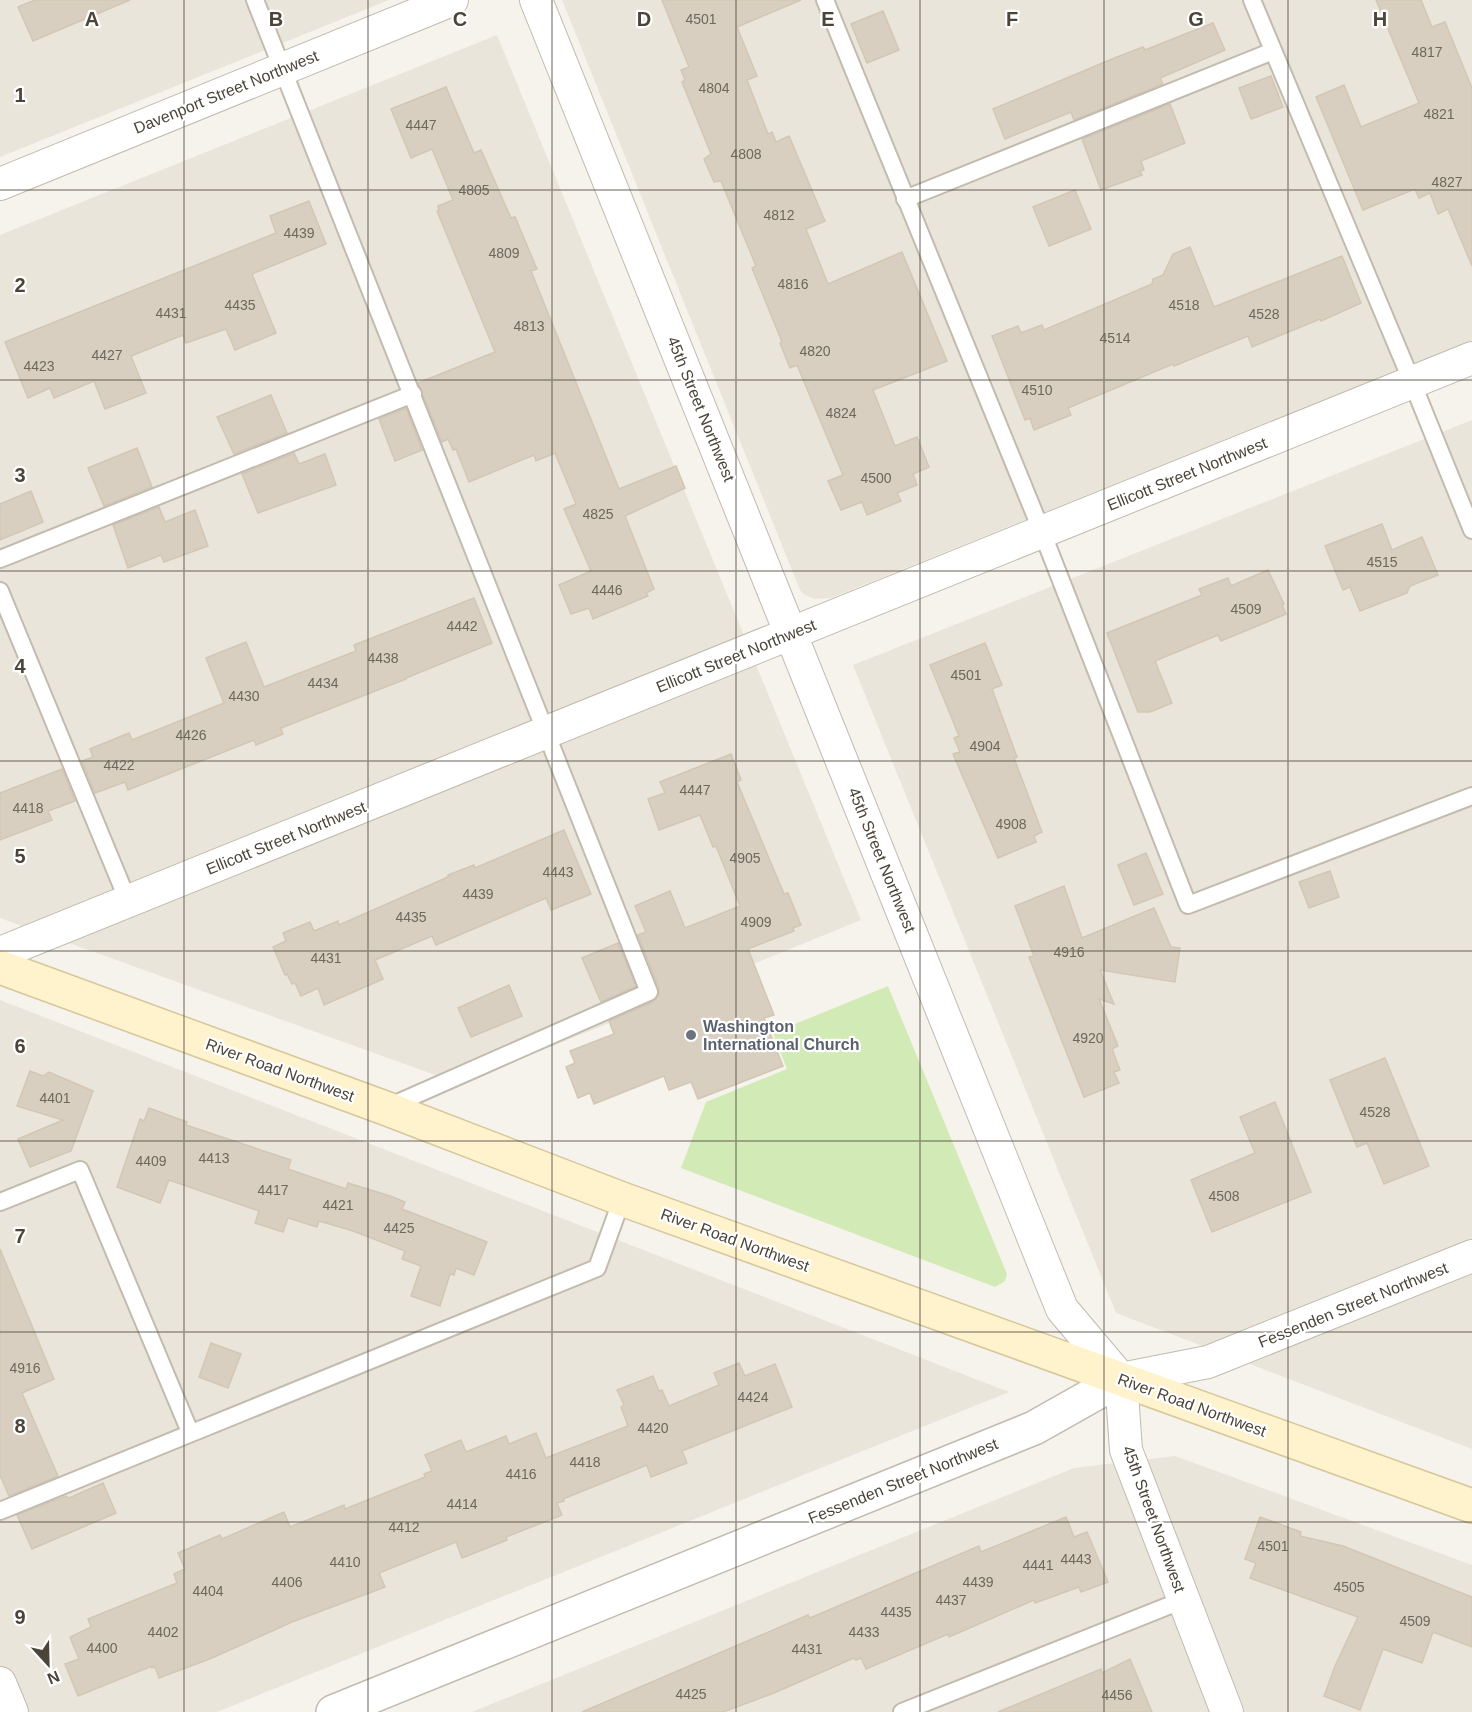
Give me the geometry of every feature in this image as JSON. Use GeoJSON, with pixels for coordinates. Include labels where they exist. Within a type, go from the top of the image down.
{"type":"FeatureCollection","features":[{"type":"Feature","properties":{"kind":"main road","name":"River Road Northwest"},"geometry":{"type":"LineString","coordinates":[[0,967],[385,1108],[622,1199],[1472,1506]]}},
{"type":"Feature","properties":{"kind":"street","name":"Davenport Street Northwest"},"geometry":{"type":"LineString","coordinates":[[0,184],[452,0]]}},
{"type":"Feature","properties":{"kind":"street","name":"45th Street Northwest"},"geometry":{"type":"LineString","coordinates":[[536,0],[1062,1309],[1121,1379],[1126,1450],[1227,1712]]}},
{"type":"Feature","properties":{"kind":"street","name":"Ellicott Street Northwest"},"geometry":{"type":"LineString","coordinates":[[0,953],[1472,358]]}},
{"type":"Feature","properties":{"kind":"street","name":"Fessenden Street Northwest"},"geometry":{"type":"LineString","coordinates":[[333,1712],[1034,1428],[1121,1379],[1208,1362],[1472,1256]]}},
{"type":"Feature","properties":{"kind":"street"},"geometry":{"type":"LineString","coordinates":[[0,1683],[12,1712]]}},
{"type":"Feature","properties":{"kind":"lane"},"geometry":{"type":"LineString","coordinates":[[255,0],[649,992],[385,1108]]}},
{"type":"Feature","properties":{"kind":"lane"},"geometry":{"type":"LineString","coordinates":[[825,0],[1042,532],[1188,905],[1472,796]]}},
{"type":"Feature","properties":{"kind":"lane"},"geometry":{"type":"LineString","coordinates":[[1252,0],[1472,530]]}},
{"type":"Feature","properties":{"kind":"lane"},"geometry":{"type":"LineString","coordinates":[[906,199],[1273,51]]}},
{"type":"Feature","properties":{"kind":"lane"},"geometry":{"type":"LineString","coordinates":[[0,559],[413,394]]}},
{"type":"Feature","properties":{"kind":"lane"},"geometry":{"type":"LineString","coordinates":[[0,591],[128,901]]}},
{"type":"Feature","properties":{"kind":"lane"},"geometry":{"type":"LineString","coordinates":[[0,1202],[80,1170],[190,1432]]}},
{"type":"Feature","properties":{"kind":"lane"},"geometry":{"type":"LineString","coordinates":[[0,1510],[597,1268],[622,1199]]}},
{"type":"Feature","properties":{"kind":"lane"},"geometry":{"type":"LineString","coordinates":[[902,1712],[1183,1600]]}},
{"type":"Feature","properties":{"kind":"shaded area"},"geometry":{"type":"Polygon","coordinates":[[[0,0],[389,0],[0,157],[0,0]]]}},
{"type":"Feature","properties":{"kind":"shaded area"},"geometry":{"type":"Polygon","coordinates":[[[562,0],[1472,0],[1472,340],[831,598],[814,599],[800,590],[562,0]]]}},
{"type":"Feature","properties":{"kind":"shaded area"},"geometry":{"type":"Polygon","coordinates":[[[497,35],[861,920],[460,1084],[0,918],[0,235],[497,35]]]}},
{"type":"Feature","properties":{"kind":"shaded area"},"geometry":{"type":"Polygon","coordinates":[[[1472,420],[1472,1449],[1116,1313],[853,665],[1472,420]]]}},
{"type":"Feature","properties":{"kind":"shaded area"},"geometry":{"type":"Polygon","coordinates":[[[0,1000],[1009,1392],[217,1712],[0,1712],[0,1000]]]}},
{"type":"Feature","properties":{"kind":"shaded area"},"geometry":{"type":"Polygon","coordinates":[[[1175,1456],[1472,1565],[1472,1712],[472,1712],[1074,1468],[1175,1456]]]}},
{"type":"Feature","properties":{"kind":"green space"},"geometry":{"type":"Polygon","coordinates":[[[888,986],[1007,1274],[1005,1281],[995,1287],[681,1168],[706,1102],[787,1069],[773,1033],[888,986]]]}},
{"type":"Feature","properties":{"kind":"building"},"geometry":{"type":"Polygon","coordinates":[[[35,0],[130,0],[33,41],[18,7],[35,0]]]}},
{"type":"Feature","properties":{"kind":"building"},"geometry":{"type":"Polygon","coordinates":[[[662,0],[801,0],[737,27],[757,76],[747,80],[768,134],[772,132],[776,142],[789,136],[825,221],[806,229],[828,284],[902,252],[947,361],[873,390],[895,446],[917,437],[929,467],[913,474],[917,485],[897,493],[901,501],[867,515],[862,502],[841,510],[828,481],[843,475],[797,365],[790,368],[752,268],[756,266],[721,181],[714,182],[704,159],[711,154],[682,82],[685,80],[681,70],[689,67],[662,0]]]}},
{"type":"Feature","properties":{"kind":"building"},"geometry":{"type":"Polygon","coordinates":[[[1376,0],[1421,0],[1432,27],[1445,22],[1472,88],[1472,266],[1448,209],[1438,214],[1430,193],[1419,198],[1415,189],[1363,210],[1316,97],[1344,85],[1361,127],[1419,103],[1376,0]]]}},
{"type":"Feature","properties":{"kind":"building"},"geometry":{"type":"Polygon","coordinates":[[[883,11],[899,50],[867,63],[851,24],[883,11]]]}},
{"type":"Feature","properties":{"kind":"building"},"geometry":{"type":"Polygon","coordinates":[[[1213,23],[1225,50],[1160,78],[1163,84],[1074,120],[1071,112],[1005,139],[993,109],[1112,59],[1143,47],[1145,50],[1213,23]]]}},
{"type":"Feature","properties":{"kind":"building"},"geometry":{"type":"Polygon","coordinates":[[[1271,76],[1283,107],[1251,119],[1239,88],[1271,76]]]}},
{"type":"Feature","properties":{"kind":"building"},"geometry":{"type":"Polygon","coordinates":[[[446,87],[474,153],[481,150],[511,218],[515,217],[537,269],[531,271],[619,489],[676,466],[685,488],[625,516],[654,589],[646,593],[648,596],[593,619],[589,608],[571,614],[559,585],[591,571],[564,509],[576,504],[555,453],[536,461],[534,455],[469,482],[456,449],[453,450],[448,439],[442,442],[418,383],[495,352],[437,211],[438,206],[453,200],[432,149],[411,158],[391,109],[446,87]]]}},
{"type":"Feature","properties":{"kind":"building"},"geometry":{"type":"Polygon","coordinates":[[[1170,104],[1185,143],[1141,161],[1144,170],[1140,171],[1142,175],[1101,190],[1082,139],[1170,104]]]}},
{"type":"Feature","properties":{"kind":"building"},"geometry":{"type":"Polygon","coordinates":[[[1075,190],[1091,229],[1049,246],[1033,207],[1075,190]]]}},
{"type":"Feature","properties":{"kind":"building"},"geometry":{"type":"Polygon","coordinates":[[[309,201],[326,244],[252,274],[276,333],[235,350],[226,329],[186,343],[183,335],[131,356],[146,393],[105,409],[94,381],[54,398],[50,388],[28,398],[5,342],[276,233],[270,216],[309,201]]]}},
{"type":"Feature","properties":{"kind":"building"},"geometry":{"type":"Polygon","coordinates":[[[1190,247],[1214,307],[1342,256],[1361,303],[1252,347],[1248,336],[1174,366],[1173,364],[1068,408],[1071,415],[1034,430],[1030,418],[1025,420],[992,336],[1018,326],[1021,333],[1042,325],[1044,330],[1152,284],[1153,279],[1163,275],[1173,254],[1190,247]]]}},
{"type":"Feature","properties":{"kind":"building"},"geometry":{"type":"Polygon","coordinates":[[[271,395],[287,433],[234,454],[217,417],[271,395]]]}},
{"type":"Feature","properties":{"kind":"building"},"geometry":{"type":"Polygon","coordinates":[[[406,408],[422,450],[395,461],[379,419],[406,408]]]}},
{"type":"Feature","properties":{"kind":"building"},"geometry":{"type":"Polygon","coordinates":[[[137,448],[152,487],[104,506],[88,468],[137,448]]]}},
{"type":"Feature","properties":{"kind":"building"},"geometry":{"type":"Polygon","coordinates":[[[294,453],[299,464],[325,454],[336,485],[258,513],[242,474],[294,453]]]}},
{"type":"Feature","properties":{"kind":"building"},"geometry":{"type":"Polygon","coordinates":[[[31,491],[43,522],[0,540],[0,504],[31,491]]]}},
{"type":"Feature","properties":{"kind":"building"},"geometry":{"type":"Polygon","coordinates":[[[159,507],[165,522],[195,510],[208,546],[164,562],[161,555],[128,568],[113,525],[159,507]]]}},
{"type":"Feature","properties":{"kind":"building"},"geometry":{"type":"Polygon","coordinates":[[[1382,524],[1392,550],[1422,537],[1438,575],[1410,586],[1407,593],[1360,611],[1350,587],[1343,590],[1325,546],[1382,524]]]}},
{"type":"Feature","properties":{"kind":"building"},"geometry":{"type":"Polygon","coordinates":[[[1268,570],[1284,604],[1282,605],[1286,614],[1221,641],[1218,635],[1155,661],[1172,703],[1150,712],[1138,712],[1107,633],[1202,595],[1199,589],[1228,578],[1231,586],[1268,570]]]}},
{"type":"Feature","properties":{"kind":"building"},"geometry":{"type":"Polygon","coordinates":[[[474,598],[492,643],[281,728],[283,734],[256,745],[254,740],[128,790],[125,782],[95,793],[82,761],[93,757],[90,749],[129,733],[132,740],[224,703],[206,658],[246,642],[264,687],[356,651],[354,645],[474,598]]]}},
{"type":"Feature","properties":{"kind":"building"},"geometry":{"type":"Polygon","coordinates":[[[985,643],[1002,685],[992,689],[1017,757],[1014,758],[1042,832],[1034,836],[1036,842],[998,858],[953,754],[960,752],[954,738],[959,736],[930,665],[985,643]]]}},
{"type":"Feature","properties":{"kind":"building"},"geometry":{"type":"Polygon","coordinates":[[[731,754],[741,780],[737,782],[784,894],[788,893],[801,925],[793,928],[794,931],[748,949],[774,1015],[764,1018],[783,1066],[698,1099],[691,1082],[669,1090],[664,1076],[594,1104],[590,1093],[578,1098],[566,1067],[575,1063],[570,1051],[614,1034],[609,1021],[653,1002],[659,994],[659,988],[638,935],[646,932],[635,906],[670,891],[685,928],[740,906],[716,846],[713,847],[700,815],[659,830],[648,799],[665,793],[660,782],[731,754]]]}},
{"type":"Feature","properties":{"kind":"building"},"geometry":{"type":"Polygon","coordinates":[[[62,769],[75,801],[48,811],[52,820],[0,840],[0,793],[62,769]]]}},
{"type":"Feature","properties":{"kind":"building"},"geometry":{"type":"Polygon","coordinates":[[[564,830],[591,894],[551,910],[546,898],[436,945],[432,936],[375,960],[383,979],[324,1005],[318,988],[301,996],[295,983],[292,984],[287,974],[285,975],[273,947],[286,941],[283,933],[310,922],[314,931],[338,921],[339,925],[448,877],[448,875],[474,865],[475,868],[564,830]]]}},
{"type":"Feature","properties":{"kind":"building"},"geometry":{"type":"Polygon","coordinates":[[[1146,853],[1163,894],[1134,905],[1118,865],[1146,853]]]}},
{"type":"Feature","properties":{"kind":"building"},"geometry":{"type":"Polygon","coordinates":[[[1330,871],[1339,897],[1309,908],[1299,882],[1330,871]]]}},
{"type":"Feature","properties":{"kind":"building"},"geometry":{"type":"Polygon","coordinates":[[[1064,886],[1082,938],[1154,908],[1171,947],[1180,948],[1175,982],[1100,970],[1114,1004],[1099,999],[1118,1046],[1112,1049],[1120,1070],[1114,1072],[1119,1083],[1084,1097],[1029,957],[1034,956],[1015,906],[1064,886]]]}},
{"type":"Feature","properties":{"kind":"building"},"geometry":{"type":"Polygon","coordinates":[[[618,943],[636,986],[601,1002],[582,958],[618,943]]]}},
{"type":"Feature","properties":{"kind":"building"},"geometry":{"type":"Polygon","coordinates":[[[509,985],[522,1016],[471,1037],[458,1008],[509,985]]]}},
{"type":"Feature","properties":{"kind":"building"},"geometry":{"type":"Polygon","coordinates":[[[1385,1058],[1429,1166],[1384,1184],[1367,1143],[1357,1147],[1330,1080],[1385,1058]]]}},
{"type":"Feature","properties":{"kind":"building"},"geometry":{"type":"Polygon","coordinates":[[[30,1071],[43,1076],[49,1072],[93,1091],[71,1151],[30,1167],[18,1139],[63,1120],[17,1106],[30,1071]]]}},
{"type":"Feature","properties":{"kind":"building"},"geometry":{"type":"Polygon","coordinates":[[[1275,1102],[1311,1192],[1212,1232],[1191,1180],[1255,1153],[1240,1117],[1275,1102]]]}},
{"type":"Feature","properties":{"kind":"building"},"geometry":{"type":"Polygon","coordinates":[[[149,1108],[187,1122],[186,1125],[291,1160],[288,1169],[346,1189],[348,1183],[390,1196],[405,1202],[402,1209],[487,1242],[474,1275],[456,1268],[454,1275],[450,1274],[440,1306],[411,1296],[421,1266],[402,1259],[405,1251],[353,1231],[319,1221],[317,1227],[288,1218],[283,1232],[255,1223],[259,1211],[169,1180],[160,1203],[117,1187],[140,1119],[144,1121],[149,1108]]]}},
{"type":"Feature","properties":{"kind":"building"},"geometry":{"type":"Polygon","coordinates":[[[0,1249],[54,1379],[22,1393],[58,1476],[9,1496],[0,1475],[0,1249]]]}},
{"type":"Feature","properties":{"kind":"building"},"geometry":{"type":"Polygon","coordinates":[[[211,1343],[241,1354],[228,1388],[199,1377],[211,1343]]]}},
{"type":"Feature","properties":{"kind":"building"},"geometry":{"type":"Polygon","coordinates":[[[739,1363],[745,1376],[775,1364],[792,1407],[682,1451],[687,1463],[651,1477],[647,1465],[563,1499],[564,1501],[557,1503],[562,1515],[506,1537],[507,1540],[462,1558],[456,1542],[379,1573],[385,1587],[292,1622],[212,1658],[159,1678],[155,1667],[152,1668],[152,1666],[78,1696],[65,1664],[79,1659],[70,1637],[91,1627],[88,1619],[177,1583],[174,1574],[185,1569],[178,1553],[220,1535],[222,1539],[284,1512],[290,1527],[344,1505],[345,1509],[425,1477],[424,1474],[432,1471],[425,1455],[461,1440],[466,1452],[506,1436],[509,1444],[536,1433],[546,1458],[628,1426],[621,1407],[624,1405],[617,1390],[653,1376],[669,1406],[719,1385],[714,1373],[739,1363]]]}},
{"type":"Feature","properties":{"kind":"building"},"geometry":{"type":"Polygon","coordinates":[[[103,1483],[116,1513],[32,1549],[17,1515],[66,1496],[69,1498],[103,1483]]]}},
{"type":"Feature","properties":{"kind":"building"},"geometry":{"type":"Polygon","coordinates":[[[1066,1517],[1074,1537],[1087,1532],[1108,1582],[1081,1592],[1079,1587],[1035,1603],[1034,1600],[949,1637],[948,1634],[866,1669],[861,1658],[856,1660],[854,1658],[774,1693],[723,1712],[582,1712],[808,1615],[810,1618],[979,1546],[981,1552],[1066,1517]]]}},
{"type":"Feature","properties":{"kind":"building"},"geometry":{"type":"Polygon","coordinates":[[[1260,1517],[1301,1532],[1300,1536],[1343,1546],[1472,1597],[1472,1647],[1433,1632],[1422,1663],[1383,1649],[1360,1710],[1324,1696],[1358,1617],[1250,1578],[1256,1563],[1245,1559],[1260,1517]]]}},
{"type":"Feature","properties":{"kind":"building"},"geometry":{"type":"Polygon","coordinates":[[[1130,1659],[1152,1712],[998,1712],[1101,1669],[1102,1673],[1130,1659]]]}},
{"type":"Feature","properties":{"kind":"place","name":"Washington International Church"},"geometry":{"type":"Point","coordinates":[691,1035]}}]}
